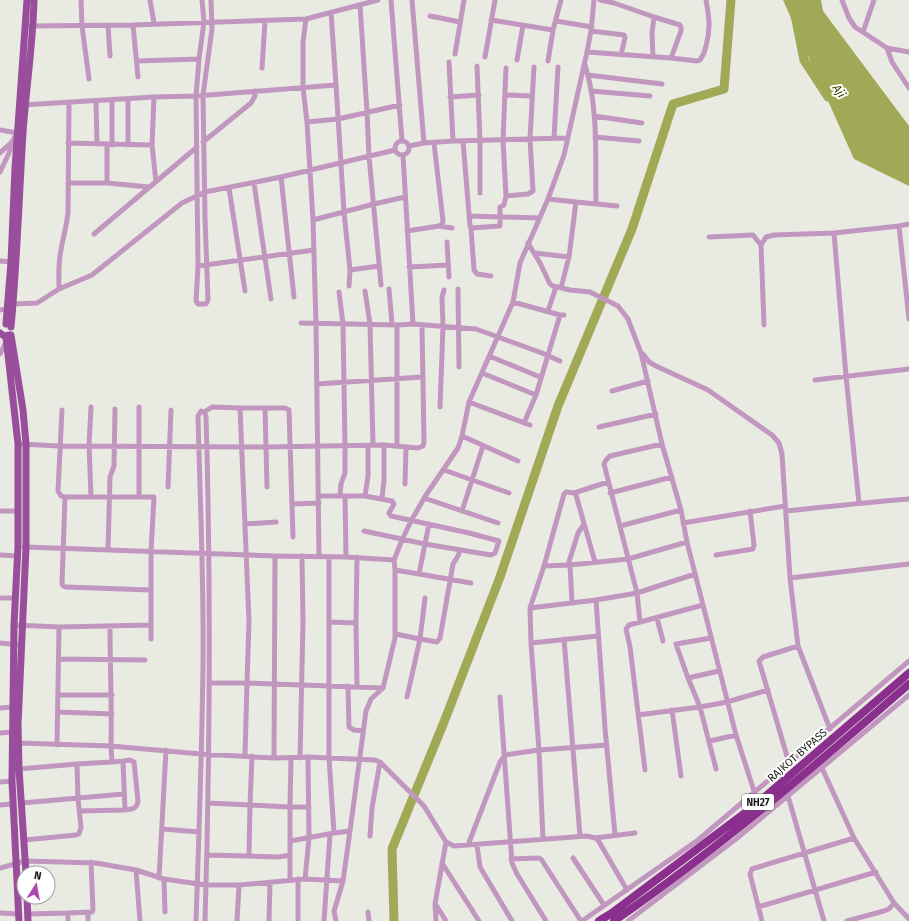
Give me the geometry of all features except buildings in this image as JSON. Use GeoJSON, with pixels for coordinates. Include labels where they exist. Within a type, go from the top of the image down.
{"type":"FeatureCollection","features":[{"type":"Feature","properties":{"kind":"highway","name":"RAJKOT BYPASS"},"geometry":{"type":"LineString","coordinates":[[599,921],[612,913],[752,807],[909,673]]}},
{"type":"Feature","properties":{"kind":"highway","name":"RAJKOT BYPASS"},"geometry":{"type":"LineString","coordinates":[[614,921],[663,887],[720,844],[836,748],[909,684]]}},
{"type":"Feature","properties":{"kind":"main road"},"geometry":{"type":"LineString","coordinates":[[6,336],[12,332],[9,325],[7,308],[14,262],[23,105],[27,0]]}},
{"type":"Feature","properties":{"kind":"main road"},"geometry":{"type":"LineString","coordinates":[[14,262],[17,133],[23,105],[34,27],[34,0]]}},
{"type":"Feature","properties":{"kind":"main road"},"geometry":{"type":"LineString","coordinates":[[0,328],[2,325],[9,325]]}},
{"type":"Feature","properties":{"kind":"main road"},"geometry":{"type":"LineString","coordinates":[[6,336],[18,444],[18,546],[14,625],[12,804],[19,917]]}},
{"type":"Feature","properties":{"kind":"main road"},"geometry":{"type":"LineString","coordinates":[[6,336],[22,402],[26,444],[26,547],[18,726],[18,769],[22,804],[25,865]]}},
{"type":"Feature","properties":{"kind":"main road"},"geometry":{"type":"LineString","coordinates":[[27,905],[28,918]]}},
{"type":"Feature","properties":{"kind":"street"},"geometry":{"type":"LineString","coordinates":[[82,0],[82,26],[89,79]]}},
{"type":"Feature","properties":{"kind":"street"},"geometry":{"type":"LineString","coordinates":[[150,0],[154,23]]}},
{"type":"Feature","properties":{"kind":"street"},"geometry":{"type":"LineString","coordinates":[[202,0],[204,22],[198,59],[196,96],[198,266],[196,301],[198,304],[204,305],[208,300],[203,95],[212,21],[211,0]]}},
{"type":"Feature","properties":{"kind":"street"},"geometry":{"type":"LineString","coordinates":[[25,26],[132,25],[212,21],[265,21],[306,18],[378,0]]}},
{"type":"Feature","properties":{"kind":"street"},"geometry":{"type":"LineString","coordinates":[[391,0],[402,141]]}},
{"type":"Feature","properties":{"kind":"street"},"geometry":{"type":"LineString","coordinates":[[412,0],[424,143]]}},
{"type":"Feature","properties":{"kind":"street"},"geometry":{"type":"LineString","coordinates":[[455,54],[464,0]]}},
{"type":"Feature","properties":{"kind":"street"},"geometry":{"type":"LineString","coordinates":[[485,57],[495,0]]}},
{"type":"Feature","properties":{"kind":"street"},"geometry":{"type":"LineString","coordinates":[[548,61],[561,0]]}},
{"type":"Feature","properties":{"kind":"street"},"geometry":{"type":"LineString","coordinates":[[336,921],[334,911],[343,881],[366,711],[371,699],[383,688],[396,634],[394,560],[411,521],[424,498],[458,448],[469,402],[513,302],[520,263],[548,199],[564,156],[585,64],[594,0]]}},
{"type":"Feature","properties":{"kind":"street"},"geometry":{"type":"LineString","coordinates":[[600,0],[621,5],[654,18],[677,24],[681,28],[671,58]]}},
{"type":"Feature","properties":{"kind":"street"},"geometry":{"type":"LineString","coordinates":[[587,52],[697,61],[702,59],[710,28],[706,0]]}},
{"type":"Feature","properties":{"kind":"street"},"geometry":{"type":"LineString","coordinates":[[842,0],[851,23],[887,48],[909,52]]}},
{"type":"Feature","properties":{"kind":"street"},"geometry":{"type":"LineString","coordinates":[[863,32],[874,0]]}},
{"type":"Feature","properties":{"kind":"street"},"geometry":{"type":"LineString","coordinates":[[360,5],[369,156],[381,285]]}},
{"type":"Feature","properties":{"kind":"street"},"geometry":{"type":"LineString","coordinates":[[331,12],[342,162],[344,212],[350,270],[349,286]]}},
{"type":"Feature","properties":{"kind":"street"},"geometry":{"type":"LineString","coordinates":[[430,16],[460,22]]}},
{"type":"Feature","properties":{"kind":"street"},"geometry":{"type":"LineString","coordinates":[[306,18],[303,42],[303,87],[308,122],[313,220],[319,556]]}},
{"type":"Feature","properties":{"kind":"street"},"geometry":{"type":"LineString","coordinates":[[653,57],[652,34],[654,18]]}},
{"type":"Feature","properties":{"kind":"street"},"geometry":{"type":"LineString","coordinates":[[491,20],[554,30]]}},
{"type":"Feature","properties":{"kind":"street"},"geometry":{"type":"LineString","coordinates":[[262,68],[265,21]]}},
{"type":"Feature","properties":{"kind":"street"},"geometry":{"type":"LineString","coordinates":[[556,21],[624,35],[625,38],[621,55]]}},
{"type":"Feature","properties":{"kind":"street"},"geometry":{"type":"LineString","coordinates":[[108,25],[110,56]]}},
{"type":"Feature","properties":{"kind":"street"},"geometry":{"type":"LineString","coordinates":[[132,25],[138,77]]}},
{"type":"Feature","properties":{"kind":"street"},"geometry":{"type":"LineString","coordinates":[[517,60],[523,25]]}},
{"type":"Feature","properties":{"kind":"street"},"geometry":{"type":"LineString","coordinates":[[887,48],[892,62],[909,88]]}},
{"type":"Feature","properties":{"kind":"street"},"geometry":{"type":"LineString","coordinates":[[137,61],[198,59]]}},
{"type":"Feature","properties":{"kind":"street"},"geometry":{"type":"LineString","coordinates":[[449,62],[453,141]]}},
{"type":"Feature","properties":{"kind":"street"},"geometry":{"type":"LineString","coordinates":[[585,64],[591,91],[594,116],[596,204]]}},
{"type":"Feature","properties":{"kind":"street"},"geometry":{"type":"LineString","coordinates":[[477,66],[479,95],[480,193]]}},
{"type":"Feature","properties":{"kind":"street"},"geometry":{"type":"LineString","coordinates":[[506,196],[528,194],[533,191],[530,139],[531,96],[534,67]]}},
{"type":"Feature","properties":{"kind":"street"},"geometry":{"type":"LineString","coordinates":[[554,138],[558,67]]}},
{"type":"Feature","properties":{"kind":"street"},"geometry":{"type":"LineString","coordinates":[[471,228],[500,226],[500,207],[504,205],[506,196],[503,140],[506,68]]}},
{"type":"Feature","properties":{"kind":"street"},"geometry":{"type":"LineString","coordinates":[[588,75],[662,84]]}},
{"type":"Feature","properties":{"kind":"street"},"geometry":{"type":"LineString","coordinates":[[23,105],[196,96],[336,85]]}},
{"type":"Feature","properties":{"kind":"street"},"geometry":{"type":"LineString","coordinates":[[94,234],[196,147],[251,103],[255,96],[255,91]]}},
{"type":"Feature","properties":{"kind":"street"},"geometry":{"type":"LineString","coordinates":[[591,91],[650,96]]}},
{"type":"Feature","properties":{"kind":"street"},"geometry":{"type":"LineString","coordinates":[[450,97],[479,95]]}},
{"type":"Feature","properties":{"kind":"street"},"geometry":{"type":"LineString","coordinates":[[505,95],[531,96]]}},
{"type":"Feature","properties":{"kind":"street"},"geometry":{"type":"LineString","coordinates":[[154,97],[152,145],[156,182]]}},
{"type":"Feature","properties":{"kind":"street"},"geometry":{"type":"LineString","coordinates":[[128,99],[128,145]]}},
{"type":"Feature","properties":{"kind":"street"},"geometry":{"type":"LineString","coordinates":[[107,183],[112,100]]}},
{"type":"Feature","properties":{"kind":"street"},"geometry":{"type":"LineString","coordinates":[[96,101],[97,144]]}},
{"type":"Feature","properties":{"kind":"street"},"geometry":{"type":"LineString","coordinates":[[59,289],[58,265],[68,220],[68,143],[70,103]]}},
{"type":"Feature","properties":{"kind":"street"},"geometry":{"type":"LineString","coordinates":[[308,122],[338,119],[400,105]]}},
{"type":"Feature","properties":{"kind":"street"},"geometry":{"type":"LineString","coordinates":[[594,116],[642,123]]}},
{"type":"Feature","properties":{"kind":"street"},"geometry":{"type":"LineString","coordinates":[[0,130],[17,133],[0,172]]}},
{"type":"Feature","properties":{"kind":"street"},"geometry":{"type":"LineString","coordinates":[[595,137],[639,141]]}},
{"type":"Feature","properties":{"kind":"street"},"geometry":{"type":"LineString","coordinates":[[409,146],[424,143],[453,141],[568,138]]}},
{"type":"Feature","properties":{"kind":"street"},"geometry":{"type":"LineString","coordinates":[[395,150],[396,144],[402,141],[407,142],[409,151],[403,155]]}},
{"type":"Feature","properties":{"kind":"street"},"geometry":{"type":"LineString","coordinates":[[463,141],[474,270],[478,274],[491,276]]}},
{"type":"Feature","properties":{"kind":"street"},"geometry":{"type":"LineString","coordinates":[[0,153],[12,142]]}},
{"type":"Feature","properties":{"kind":"street"},"geometry":{"type":"LineString","coordinates":[[68,143],[152,145]]}},
{"type":"Feature","properties":{"kind":"street"},"geometry":{"type":"LineString","coordinates":[[434,143],[443,221],[439,226]]}},
{"type":"Feature","properties":{"kind":"street"},"geometry":{"type":"LineString","coordinates":[[7,308],[37,303],[59,289],[92,275],[182,203],[197,195],[395,150]]}},
{"type":"Feature","properties":{"kind":"street"},"geometry":{"type":"LineString","coordinates":[[395,150],[397,153],[403,155]]}},
{"type":"Feature","properties":{"kind":"street"},"geometry":{"type":"LineString","coordinates":[[403,155],[413,324]]}},
{"type":"Feature","properties":{"kind":"street"},"geometry":{"type":"LineString","coordinates":[[281,177],[294,297]]}},
{"type":"Feature","properties":{"kind":"street"},"geometry":{"type":"LineString","coordinates":[[68,183],[107,183],[149,187]]}},
{"type":"Feature","properties":{"kind":"street"},"geometry":{"type":"LineString","coordinates":[[254,183],[271,298]]}},
{"type":"Feature","properties":{"kind":"street"},"geometry":{"type":"LineString","coordinates":[[229,188],[244,292]]}},
{"type":"Feature","properties":{"kind":"street"},"geometry":{"type":"LineString","coordinates":[[313,220],[405,197]]}},
{"type":"Feature","properties":{"kind":"street"},"geometry":{"type":"LineString","coordinates":[[548,199],[617,206]]}},
{"type":"Feature","properties":{"kind":"street"},"geometry":{"type":"LineString","coordinates":[[548,311],[569,257],[576,202]]}},
{"type":"Feature","properties":{"kind":"street"},"geometry":{"type":"LineString","coordinates":[[469,216],[540,218]]}},
{"type":"Feature","properties":{"kind":"street"},"geometry":{"type":"LineString","coordinates":[[764,325],[761,245],[766,237],[774,235],[834,233],[909,224]]}},
{"type":"Feature","properties":{"kind":"street"},"geometry":{"type":"LineString","coordinates":[[407,231],[439,226],[452,228]]}},
{"type":"Feature","properties":{"kind":"street"},"geometry":{"type":"LineString","coordinates":[[899,226],[909,319]]}},
{"type":"Feature","properties":{"kind":"street"},"geometry":{"type":"LineString","coordinates":[[834,233],[846,376],[859,503]]}},
{"type":"Feature","properties":{"kind":"street"},"geometry":{"type":"LineString","coordinates":[[709,237],[752,235],[761,245]]}},
{"type":"Feature","properties":{"kind":"street"},"geometry":{"type":"LineString","coordinates":[[447,242],[449,277]]}},
{"type":"Feature","properties":{"kind":"street"},"geometry":{"type":"LineString","coordinates":[[528,243],[535,253],[550,284],[558,287],[590,292],[618,306],[625,314],[641,353],[662,444],[681,510],[719,671],[736,735],[754,791]]}},
{"type":"Feature","properties":{"kind":"street"},"geometry":{"type":"LineString","coordinates":[[198,266],[314,250]]}},
{"type":"Feature","properties":{"kind":"street"},"geometry":{"type":"LineString","coordinates":[[535,253],[569,257]]}},
{"type":"Feature","properties":{"kind":"street"},"geometry":{"type":"LineString","coordinates":[[0,261],[14,262]]}},
{"type":"Feature","properties":{"kind":"street"},"geometry":{"type":"LineString","coordinates":[[409,267],[448,265]]}},
{"type":"Feature","properties":{"kind":"street"},"geometry":{"type":"LineString","coordinates":[[350,270],[379,266]]}},
{"type":"Feature","properties":{"kind":"street"},"geometry":{"type":"LineString","coordinates":[[389,289],[395,325],[397,446]]}},
{"type":"Feature","properties":{"kind":"street"},"geometry":{"type":"LineString","coordinates":[[458,289],[458,367]]}},
{"type":"Feature","properties":{"kind":"street"},"geometry":{"type":"LineString","coordinates":[[440,407],[443,326],[442,297],[444,290]]}},
{"type":"Feature","properties":{"kind":"street"},"geometry":{"type":"LineString","coordinates":[[365,291],[370,324],[371,380],[371,445],[365,496]]}},
{"type":"Feature","properties":{"kind":"street"},"geometry":{"type":"LineString","coordinates":[[339,292],[343,324],[345,446],[344,473],[341,484],[346,557]]}},
{"type":"Feature","properties":{"kind":"street"},"geometry":{"type":"LineString","coordinates":[[513,302],[562,315],[540,377],[536,395],[524,423]]}},
{"type":"Feature","properties":{"kind":"street"},"geometry":{"type":"LineString","coordinates":[[301,323],[413,324],[459,327],[476,330],[560,361]]}},
{"type":"Feature","properties":{"kind":"street"},"geometry":{"type":"LineString","coordinates":[[18,444],[60,446],[241,447],[384,445],[418,448],[423,446],[424,442],[422,325]]}},
{"type":"Feature","properties":{"kind":"street"},"geometry":{"type":"LineString","coordinates":[[0,354],[6,336]]}},
{"type":"Feature","properties":{"kind":"street"},"geometry":{"type":"LineString","coordinates":[[641,353],[649,362],[656,366],[708,390],[776,438],[781,448],[790,578],[798,646],[830,728]]}},
{"type":"Feature","properties":{"kind":"street"},"geometry":{"type":"LineString","coordinates":[[489,356],[540,377]]}},
{"type":"Feature","properties":{"kind":"street"},"geometry":{"type":"LineString","coordinates":[[815,380],[909,369]]}},
{"type":"Feature","properties":{"kind":"street"},"geometry":{"type":"LineString","coordinates":[[482,373],[536,395]]}},
{"type":"Feature","properties":{"kind":"street"},"geometry":{"type":"LineString","coordinates":[[317,384],[422,377]]}},
{"type":"Feature","properties":{"kind":"street"},"geometry":{"type":"LineString","coordinates":[[612,391],[648,381]]}},
{"type":"Feature","properties":{"kind":"street"},"geometry":{"type":"LineString","coordinates":[[469,402],[530,425]]}},
{"type":"Feature","properties":{"kind":"street"},"geometry":{"type":"LineString","coordinates":[[91,407],[89,445],[91,497]]}},
{"type":"Feature","properties":{"kind":"street"},"geometry":{"type":"LineString","coordinates":[[139,407],[139,498]]}},
{"type":"Feature","properties":{"kind":"street"},"geometry":{"type":"LineString","coordinates":[[196,921],[203,664],[202,553],[198,416],[201,411],[204,412],[212,407],[285,408],[289,410],[292,537]]}},
{"type":"Feature","properties":{"kind":"street"},"geometry":{"type":"LineString","coordinates":[[240,408],[248,621],[245,755]]}},
{"type":"Feature","properties":{"kind":"street"},"geometry":{"type":"LineString","coordinates":[[265,408],[267,487]]}},
{"type":"Feature","properties":{"kind":"street"},"geometry":{"type":"LineString","coordinates":[[108,550],[110,477],[114,466],[115,446],[115,409]]}},
{"type":"Feature","properties":{"kind":"street"},"geometry":{"type":"LineString","coordinates":[[62,410],[58,491],[61,496],[110,498],[154,497],[151,552],[151,639]]}},
{"type":"Feature","properties":{"kind":"street"},"geometry":{"type":"LineString","coordinates":[[168,487],[171,410]]}},
{"type":"Feature","properties":{"kind":"street"},"geometry":{"type":"LineString","coordinates":[[204,412],[206,416],[209,554],[209,754],[205,921]]}},
{"type":"Feature","properties":{"kind":"street"},"geometry":{"type":"LineString","coordinates":[[599,427],[656,414]]}},
{"type":"Feature","properties":{"kind":"street"},"geometry":{"type":"LineString","coordinates":[[462,436],[518,461]]}},
{"type":"Feature","properties":{"kind":"street"},"geometry":{"type":"LineString","coordinates":[[640,622],[636,593],[604,464],[610,456],[662,444]]}},
{"type":"Feature","properties":{"kind":"street"},"geometry":{"type":"LineString","coordinates":[[382,498],[384,480],[384,445]]}},
{"type":"Feature","properties":{"kind":"street"},"geometry":{"type":"LineString","coordinates":[[462,511],[483,446]]}},
{"type":"Feature","properties":{"kind":"street"},"geometry":{"type":"LineString","coordinates":[[405,484],[406,447]]}},
{"type":"Feature","properties":{"kind":"street"},"geometry":{"type":"LineString","coordinates":[[444,470],[509,493]]}},
{"type":"Feature","properties":{"kind":"street"},"geometry":{"type":"LineString","coordinates":[[610,493],[672,477]]}},
{"type":"Feature","properties":{"kind":"street"},"geometry":{"type":"LineString","coordinates":[[544,839],[530,608],[544,566],[564,494],[568,492],[574,493],[608,482]]}},
{"type":"Feature","properties":{"kind":"street"},"geometry":{"type":"LineString","coordinates":[[574,493],[576,495],[595,562]]}},
{"type":"Feature","properties":{"kind":"street"},"geometry":{"type":"LineString","coordinates":[[319,496],[365,496],[382,498],[393,502],[393,506],[389,513],[391,516],[470,533],[499,541],[493,555],[402,540],[364,531]]}},
{"type":"Feature","properties":{"kind":"street"},"geometry":{"type":"LineString","coordinates":[[65,497],[63,586],[151,590]]}},
{"type":"Feature","properties":{"kind":"street"},"geometry":{"type":"LineString","coordinates":[[424,498],[498,523]]}},
{"type":"Feature","properties":{"kind":"street"},"geometry":{"type":"LineString","coordinates":[[683,523],[750,511],[841,506],[909,499]]}},
{"type":"Feature","properties":{"kind":"street"},"geometry":{"type":"LineString","coordinates":[[292,504],[319,503]]}},
{"type":"Feature","properties":{"kind":"street"},"geometry":{"type":"LineString","coordinates":[[620,526],[681,510]]}},
{"type":"Feature","properties":{"kind":"street"},"geometry":{"type":"LineString","coordinates":[[0,511],[18,511]]}},
{"type":"Feature","properties":{"kind":"street"},"geometry":{"type":"LineString","coordinates":[[716,555],[753,549],[754,545],[750,511]]}},
{"type":"Feature","properties":{"kind":"street"},"geometry":{"type":"LineString","coordinates":[[245,524],[276,522]]}},
{"type":"Feature","properties":{"kind":"street"},"geometry":{"type":"LineString","coordinates":[[419,574],[429,524]]}},
{"type":"Feature","properties":{"kind":"street"},"geometry":{"type":"LineString","coordinates":[[572,602],[569,565],[578,533],[584,524]]}},
{"type":"Feature","properties":{"kind":"street"},"geometry":{"type":"LineString","coordinates":[[544,566],[628,559],[688,542]]}},
{"type":"Feature","properties":{"kind":"street"},"geometry":{"type":"LineString","coordinates":[[18,546],[209,554],[357,557],[394,560]]}},
{"type":"Feature","properties":{"kind":"street"},"geometry":{"type":"LineString","coordinates":[[396,634],[439,641],[453,564],[460,550]]}},
{"type":"Feature","properties":{"kind":"street"},"geometry":{"type":"LineString","coordinates":[[0,555],[17,556]]}},
{"type":"Feature","properties":{"kind":"street"},"geometry":{"type":"LineString","coordinates":[[274,758],[275,556]]}},
{"type":"Feature","properties":{"kind":"street"},"geometry":{"type":"LineString","coordinates":[[300,758],[302,556]]}},
{"type":"Feature","properties":{"kind":"street"},"geometry":{"type":"LineString","coordinates":[[324,921],[326,879],[332,833],[328,758],[330,622],[329,557]]}},
{"type":"Feature","properties":{"kind":"street"},"geometry":{"type":"LineString","coordinates":[[357,557],[356,623],[358,686]]}},
{"type":"Feature","properties":{"kind":"street"},"geometry":{"type":"LineString","coordinates":[[790,578],[909,564]]}},
{"type":"Feature","properties":{"kind":"street"},"geometry":{"type":"LineString","coordinates":[[395,570],[471,583]]}},
{"type":"Feature","properties":{"kind":"street"},"geometry":{"type":"LineString","coordinates":[[530,608],[596,600],[636,593],[695,574]]}},
{"type":"Feature","properties":{"kind":"street"},"geometry":{"type":"LineString","coordinates":[[0,598],[15,598]]}},
{"type":"Feature","properties":{"kind":"street"},"geometry":{"type":"LineString","coordinates":[[407,697],[420,639],[425,598]]}},
{"type":"Feature","properties":{"kind":"street"},"geometry":{"type":"LineString","coordinates":[[596,600],[615,835]]}},
{"type":"Feature","properties":{"kind":"street"},"geometry":{"type":"LineString","coordinates":[[645,770],[630,647],[626,629],[629,625],[703,606]]}},
{"type":"Feature","properties":{"kind":"street"},"geometry":{"type":"LineString","coordinates":[[657,618],[663,641]]}},
{"type":"Feature","properties":{"kind":"street"},"geometry":{"type":"LineString","coordinates":[[330,622],[356,623]]}},
{"type":"Feature","properties":{"kind":"street"},"geometry":{"type":"LineString","coordinates":[[14,625],[59,627],[151,625]]}},
{"type":"Feature","properties":{"kind":"street"},"geometry":{"type":"LineString","coordinates":[[110,626],[112,762]]}},
{"type":"Feature","properties":{"kind":"street"},"geometry":{"type":"LineString","coordinates":[[58,744],[59,627]]}},
{"type":"Feature","properties":{"kind":"street"},"geometry":{"type":"LineString","coordinates":[[531,643],[598,636]]}},
{"type":"Feature","properties":{"kind":"street"},"geometry":{"type":"LineString","coordinates":[[711,638],[676,644],[700,707],[716,769]]}},
{"type":"Feature","properties":{"kind":"street"},"geometry":{"type":"LineString","coordinates":[[564,639],[580,836]]}},
{"type":"Feature","properties":{"kind":"street"},"geometry":{"type":"LineString","coordinates":[[0,644],[22,644]]}},
{"type":"Feature","properties":{"kind":"street"},"geometry":{"type":"LineString","coordinates":[[790,763],[760,664],[760,659],[798,646]]}},
{"type":"Feature","properties":{"kind":"street"},"geometry":{"type":"LineString","coordinates":[[59,659],[110,661],[145,660]]}},
{"type":"Feature","properties":{"kind":"street"},"geometry":{"type":"LineString","coordinates":[[512,859],[541,859],[582,921],[698,840],[909,661]]}},
{"type":"Feature","properties":{"kind":"street"},"geometry":{"type":"LineString","coordinates":[[688,678],[719,671]]}},
{"type":"Feature","properties":{"kind":"street"},"geometry":{"type":"LineString","coordinates":[[209,683],[301,684],[383,688]]}},
{"type":"Feature","properties":{"kind":"street"},"geometry":{"type":"LineString","coordinates":[[348,686],[349,727],[354,730],[363,731]]}},
{"type":"Feature","properties":{"kind":"street"},"geometry":{"type":"LineString","coordinates":[[638,715],[727,702],[768,690]]}},
{"type":"Feature","properties":{"kind":"street"},"geometry":{"type":"LineString","coordinates":[[628,921],[736,839],[909,694]]}},
{"type":"Feature","properties":{"kind":"street"},"geometry":{"type":"LineString","coordinates":[[58,695],[112,695]]}},
{"type":"Feature","properties":{"kind":"street"},"geometry":{"type":"LineString","coordinates":[[500,697],[512,859],[517,874],[546,921]]}},
{"type":"Feature","properties":{"kind":"street"},"geometry":{"type":"LineString","coordinates":[[0,708],[13,707]]}},
{"type":"Feature","properties":{"kind":"street"},"geometry":{"type":"LineString","coordinates":[[672,710],[681,776]]}},
{"type":"Feature","properties":{"kind":"street"},"geometry":{"type":"LineString","coordinates":[[58,712],[112,714]]}},
{"type":"Feature","properties":{"kind":"street"},"geometry":{"type":"LineString","coordinates":[[0,733],[12,732]]}},
{"type":"Feature","properties":{"kind":"street"},"geometry":{"type":"LineString","coordinates":[[710,741],[736,735]]}},
{"type":"Feature","properties":{"kind":"street"},"geometry":{"type":"LineString","coordinates":[[18,743],[111,746],[201,754],[245,755],[274,758],[308,757],[375,760],[380,762],[424,806],[446,842],[454,846],[580,836],[595,838],[635,833]]}},
{"type":"Feature","properties":{"kind":"street"},"geometry":{"type":"LineString","coordinates":[[468,845],[500,762],[505,755],[539,750],[607,745]]}},
{"type":"Feature","properties":{"kind":"street"},"geometry":{"type":"LineString","coordinates":[[165,912],[162,879],[166,750]]}},
{"type":"Feature","properties":{"kind":"street"},"geometry":{"type":"LineString","coordinates":[[249,856],[252,756]]}},
{"type":"Feature","properties":{"kind":"street"},"geometry":{"type":"LineString","coordinates":[[305,879],[309,838],[308,757]]}},
{"type":"Feature","properties":{"kind":"street"},"geometry":{"type":"LineString","coordinates":[[290,880],[291,758]]}},
{"type":"Feature","properties":{"kind":"street"},"geometry":{"type":"LineString","coordinates":[[18,769],[130,760],[134,762],[138,801],[134,808],[125,810],[79,811]]}},
{"type":"Feature","properties":{"kind":"street"},"geometry":{"type":"LineString","coordinates":[[122,761],[125,810]]}},
{"type":"Feature","properties":{"kind":"street"},"geometry":{"type":"LineString","coordinates":[[370,836],[372,808],[380,762]]}},
{"type":"Feature","properties":{"kind":"street"},"geometry":{"type":"LineString","coordinates":[[24,840],[79,834],[81,827],[78,799],[77,764]]}},
{"type":"Feature","properties":{"kind":"street"},"geometry":{"type":"LineString","coordinates":[[822,768],[854,838],[894,903],[909,919]]}},
{"type":"Feature","properties":{"kind":"street"},"geometry":{"type":"LineString","coordinates":[[0,782],[12,781]]}},
{"type":"Feature","properties":{"kind":"street"},"geometry":{"type":"LineString","coordinates":[[22,804],[124,794]]}},
{"type":"Feature","properties":{"kind":"street"},"geometry":{"type":"LineString","coordinates":[[788,796],[824,921]]}},
{"type":"Feature","properties":{"kind":"street"},"geometry":{"type":"LineString","coordinates":[[208,803],[309,807]]}},
{"type":"Feature","properties":{"kind":"street"},"geometry":{"type":"LineString","coordinates":[[0,805],[12,804]]}},
{"type":"Feature","properties":{"kind":"street"},"geometry":{"type":"LineString","coordinates":[[163,829],[199,832]]}},
{"type":"Feature","properties":{"kind":"street"},"geometry":{"type":"LineString","coordinates":[[290,841],[350,831]]}},
{"type":"Feature","properties":{"kind":"street"},"geometry":{"type":"LineString","coordinates":[[595,838],[598,840],[627,890]]}},
{"type":"Feature","properties":{"kind":"street"},"geometry":{"type":"LineString","coordinates":[[762,921],[750,871],[754,868],[854,838]]}},
{"type":"Feature","properties":{"kind":"street"},"geometry":{"type":"LineString","coordinates":[[436,921],[435,904],[446,842]]}},
{"type":"Feature","properties":{"kind":"street"},"geometry":{"type":"LineString","coordinates":[[477,845],[480,867],[483,874],[512,921]]}},
{"type":"Feature","properties":{"kind":"street"},"geometry":{"type":"LineString","coordinates":[[207,855],[279,857],[290,855]]}},
{"type":"Feature","properties":{"kind":"street"},"geometry":{"type":"LineString","coordinates":[[573,858],[604,906]]}},
{"type":"Feature","properties":{"kind":"street"},"geometry":{"type":"LineString","coordinates":[[0,868],[25,861],[91,862],[136,870],[162,879],[206,885],[305,879],[343,881]]}},
{"type":"Feature","properties":{"kind":"street"},"geometry":{"type":"LineString","coordinates":[[28,918],[68,913],[92,912],[94,906],[91,862]]}},
{"type":"Feature","properties":{"kind":"street"},"geometry":{"type":"LineString","coordinates":[[442,862],[479,921]]}},
{"type":"Feature","properties":{"kind":"street"},"geometry":{"type":"LineString","coordinates":[[136,870],[140,921]]}},
{"type":"Feature","properties":{"kind":"street"},"geometry":{"type":"LineString","coordinates":[[758,907],[876,872]]}},
{"type":"Feature","properties":{"kind":"street"},"geometry":{"type":"LineString","coordinates":[[298,880],[298,921]]}},
{"type":"Feature","properties":{"kind":"street"},"geometry":{"type":"LineString","coordinates":[[269,921],[270,882]]}},
{"type":"Feature","properties":{"kind":"street"},"geometry":{"type":"LineString","coordinates":[[237,921],[239,884]]}},
{"type":"Feature","properties":{"kind":"street"},"geometry":{"type":"LineString","coordinates":[[847,921],[884,911],[889,909],[894,903]]}},
{"type":"Feature","properties":{"kind":"street"},"geometry":{"type":"LineString","coordinates":[[435,904],[446,921]]}},
{"type":"Feature","properties":{"kind":"street"},"geometry":{"type":"LineString","coordinates":[[88,912],[88,921]]}},
{"type":"Feature","properties":{"kind":"street"},"geometry":{"type":"LineString","coordinates":[[368,912],[369,921]]}},
{"type":"Feature","properties":{"kind":"street"},"geometry":{"type":"LineString","coordinates":[[0,913],[19,917]]}},
{"type":"Feature","properties":{"kind":"street"},"geometry":{"type":"LineString","coordinates":[[68,913],[68,921]]}},
{"type":"Feature","properties":{"kind":"water"},"geometry":{"type":"Polygon","coordinates":[[[783,0],[821,0],[823,11],[909,126],[909,186],[854,159],[783,0]]]}},
{"type":"Feature","properties":{"kind":"waterway"},"geometry":{"type":"LineString","coordinates":[[394,921],[392,849],[444,722],[500,577],[558,406],[632,229],[673,104],[724,89],[731,0]]}},
{"type":"Feature","properties":{"kind":"waterway","name":"Aji"},"geometry":{"type":"LineString","coordinates":[[792,0],[804,60],[828,97]]}}]}
